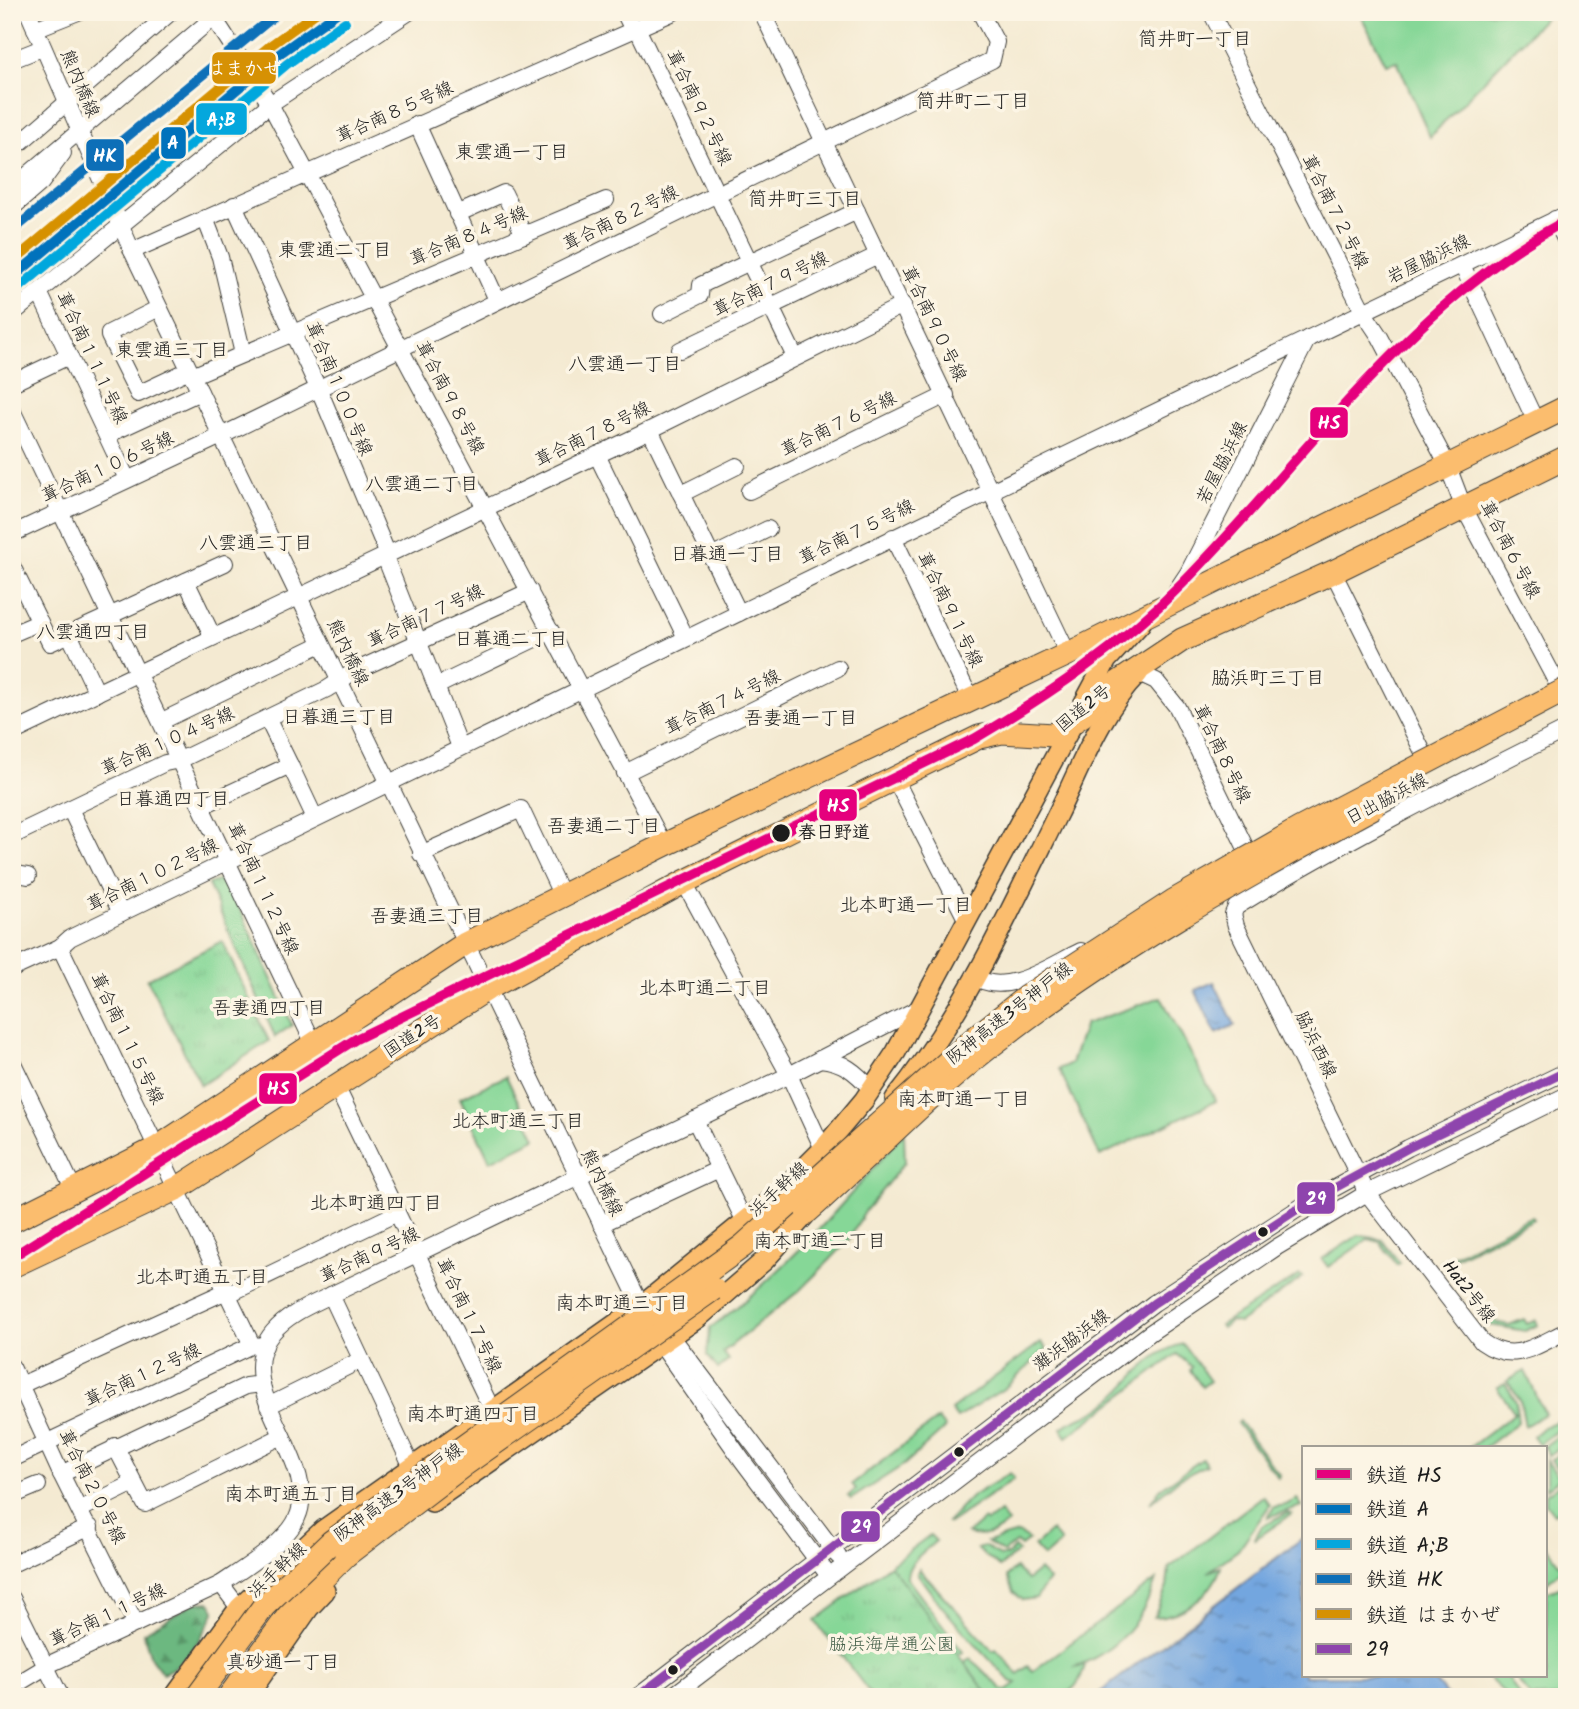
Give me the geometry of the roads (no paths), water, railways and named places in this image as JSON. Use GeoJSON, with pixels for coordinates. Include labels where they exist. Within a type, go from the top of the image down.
{"type":"FeatureCollection","features":[{"type":"Feature","properties":{"kind":"highway"},"geometry":{"type":"LineString","coordinates":[[12,1221],[157,1148],[465,944],[664,845],[1068,654],[1447,464],[1567,407]]}},
{"type":"Feature","properties":{"kind":"highway","name":"国道2号"},"geometry":{"type":"LineString","coordinates":[[12,1266],[178,1188],[487,989],[684,882],[979,737],[1002,732],[1054,735],[1071,724],[1113,686],[1182,640],[1333,572],[1567,457]]}},
{"type":"Feature","properties":{"kind":"highway","name":"阪神高速3号神戸線"},"geometry":{"type":"LineString","coordinates":[[229,1697],[297,1604],[385,1523],[753,1258],[989,1047],[1072,985],[1307,844],[1566,695]]}},
{"type":"Feature","properties":{"kind":"highway","name":"阪神高速3号神戸線"},"geometry":{"type":"LineString","coordinates":[[197,1697],[264,1606],[331,1542],[743,1247],[970,1042],[1026,997],[1164,907],[1299,829],[1566,695]]}},
{"type":"Feature","properties":{"kind":"highway"},"geometry":{"type":"LineString","coordinates":[[215,1697],[243,1656],[297,1604]]}},
{"type":"Feature","properties":{"kind":"highway"},"geometry":{"type":"LineString","coordinates":[[190,1697],[221,1662]]}},
{"type":"Feature","properties":{"kind":"main road","name":"浜手幹線"},"geometry":{"type":"LineString","coordinates":[[173,1697],[239,1608],[323,1530],[641,1306],[778,1195],[823,1149],[871,1089],[921,1007],[1050,761],[1107,660],[1123,640],[1168,603]]}},
{"type":"Feature","properties":{"kind":"main road","name":"浜手幹線"},"geometry":{"type":"LineString","coordinates":[[247,1697],[309,1608],[356,1558],[666,1340],[765,1260],[806,1216],[914,1076],[991,947],[1100,730],[1126,687],[1139,673],[1182,640]]}},
{"type":"Feature","properties":{"kind":"street","name":"熊内橋線"},"geometry":{"type":"LineString","coordinates":[[28,12],[119,225],[641,1306],[829,1576]]}},
{"type":"Feature","properties":{"kind":"street"},"geometry":{"type":"LineString","coordinates":[[35,29],[78,12]]}},
{"type":"Feature","properties":{"kind":"street"},"geometry":{"type":"LineString","coordinates":[[12,150],[171,12]]}},
{"type":"Feature","properties":{"kind":"street"},"geometry":{"type":"LineString","coordinates":[[12,314],[270,104],[409,12]]}},
{"type":"Feature","properties":{"kind":"street","name":"葺合南９２号線"},"geometry":{"type":"LineString","coordinates":[[624,12],[635,29],[796,357]]}},
{"type":"Feature","properties":{"kind":"street","name":"葺合南８５号線"},"geometry":{"type":"LineString","coordinates":[[132,251],[674,12]]}},
{"type":"Feature","properties":{"kind":"street","name":"葺合南９０号線"},"geometry":{"type":"LineString","coordinates":[[762,12],[1068,654]]}},
{"type":"Feature","properties":{"kind":"street","name":"葺合南８２号線"},"geometry":{"type":"LineString","coordinates":[[221,436],[317,386],[992,60],[996,42],[980,12]]}},
{"type":"Feature","properties":{"kind":"street","name":"葺合南７２号線"},"geometry":{"type":"LineString","coordinates":[[1211,12],[1364,313],[1380,337],[1447,464]]}},
{"type":"Feature","properties":{"kind":"street"},"geometry":{"type":"LineString","coordinates":[[12,188],[214,14]]}},
{"type":"Feature","properties":{"kind":"street","name":"葺合南９８号線"},"geometry":{"type":"LineString","coordinates":[[214,14],[270,104],[664,845]]}},
{"type":"Feature","properties":{"kind":"street"},"geometry":{"type":"LineString","coordinates":[[12,60],[42,48]]}},
{"type":"Feature","properties":{"kind":"street"},"geometry":{"type":"LineString","coordinates":[[416,124],[497,300]]}},
{"type":"Feature","properties":{"kind":"street"},"geometry":{"type":"LineString","coordinates":[[12,208],[41,183],[79,132]]}},
{"type":"Feature","properties":{"kind":"street"},"geometry":{"type":"LineString","coordinates":[[457,214],[505,193],[524,234]]}},
{"type":"Feature","properties":{"kind":"street","name":"葺合南８４号線"},"geometry":{"type":"LineString","coordinates":[[159,307],[109,333],[138,394],[293,334],[606,200]]}},
{"type":"Feature","properties":{"kind":"street","name":"葺合南１００号線"},"geometry":{"type":"LineString","coordinates":[[234,205],[317,386],[388,555],[387,562],[460,747]]}},
{"type":"Feature","properties":{"kind":"street"},"geometry":{"type":"LineString","coordinates":[[662,314],[700,295],[701,285],[751,264],[857,211]]}},
{"type":"Feature","properties":{"kind":"street"},"geometry":{"type":"LineString","coordinates":[[1561,217],[1567,243]]}},
{"type":"Feature","properties":{"kind":"street","name":"岩屋脇浜線"},"geometry":{"type":"LineString","coordinates":[[1308,338],[1561,217]]}},
{"type":"Feature","properties":{"kind":"street"},"geometry":{"type":"LineString","coordinates":[[205,218],[220,257],[243,354]]}},
{"type":"Feature","properties":{"kind":"street","name":"葺合南７９号線"},"geometry":{"type":"LineString","coordinates":[[680,350],[878,255]]}},
{"type":"Feature","properties":{"kind":"street"},"geometry":{"type":"LineString","coordinates":[[1462,265],[1536,422]]}},
{"type":"Feature","properties":{"kind":"street","name":"葺合南１１１号線"},"geometry":{"type":"LineString","coordinates":[[38,292],[127,479]]}},
{"type":"Feature","properties":{"kind":"street","name":"葺合南７８号線"},"geometry":{"type":"LineString","coordinates":[[12,733],[650,430],[903,304]]}},
{"type":"Feature","properties":{"kind":"street","name":"葺合南７５号線"},"geometry":{"type":"LineString","coordinates":[[388,784],[991,489],[1308,338]]}},
{"type":"Feature","properties":{"kind":"street","name":"若屋脇浜線"},"geometry":{"type":"LineString","coordinates":[[1168,603],[1188,573],[1308,338]]}},
{"type":"Feature","properties":{"kind":"street"},"geometry":{"type":"LineString","coordinates":[[12,383],[69,356]]}},
{"type":"Feature","properties":{"kind":"street"},"geometry":{"type":"LineString","coordinates":[[107,435],[200,391]]}},
{"type":"Feature","properties":{"kind":"street","name":"葺合南７６号線"},"geometry":{"type":"LineString","coordinates":[[749,491],[946,395]]}},
{"type":"Feature","properties":{"kind":"street","name":"葺合南１１２号線"},"geometry":{"type":"LineString","coordinates":[[12,410],[314,1044]]}},
{"type":"Feature","properties":{"kind":"street"},"geometry":{"type":"LineString","coordinates":[[650,430],[739,613]]}},
{"type":"Feature","properties":{"kind":"street","name":"葺合南１０６号線"},"geometry":{"type":"LineString","coordinates":[[12,534],[221,436]]}},
{"type":"Feature","properties":{"kind":"street"},"geometry":{"type":"LineString","coordinates":[[597,455],[686,639]]}},
{"type":"Feature","properties":{"kind":"street","name":"葺合南６号線"},"geometry":{"type":"LineString","coordinates":[[1447,464],[1463,506],[1566,695]]}},
{"type":"Feature","properties":{"kind":"street"},"geometry":{"type":"LineString","coordinates":[[681,493],[737,466]]}},
{"type":"Feature","properties":{"kind":"street"},"geometry":{"type":"LineString","coordinates":[[711,557],[768,529]]}},
{"type":"Feature","properties":{"kind":"street","name":"葺合南９１号線"},"geometry":{"type":"LineString","coordinates":[[893,537],[971,700]]}},
{"type":"Feature","properties":{"kind":"street"},"geometry":{"type":"LineString","coordinates":[[12,566],[17,587],[50,643],[225,563]]}},
{"type":"Feature","properties":{"kind":"street"},"geometry":{"type":"LineString","coordinates":[[1333,572],[1427,760]]}},
{"type":"Feature","properties":{"kind":"street"},"geometry":{"type":"LineString","coordinates":[[186,581],[214,637]]}},
{"type":"Feature","properties":{"kind":"street","name":"葺合南７７号線"},"geometry":{"type":"LineString","coordinates":[[339,682],[355,671],[530,591]]}},
{"type":"Feature","properties":{"kind":"street"},"geometry":{"type":"LineString","coordinates":[[12,634],[40,622]]}},
{"type":"Feature","properties":{"kind":"street"},"geometry":{"type":"LineString","coordinates":[[436,686],[551,631]]}},
{"type":"Feature","properties":{"kind":"street"},"geometry":{"type":"LineString","coordinates":[[69,635],[97,693]]}},
{"type":"Feature","properties":{"kind":"street"},"geometry":{"type":"LineString","coordinates":[[162,722],[321,644]]}},
{"type":"Feature","properties":{"kind":"street","name":"葺合南７４号線"},"geometry":{"type":"LineString","coordinates":[[625,773],[838,668]]}},
{"type":"Feature","properties":{"kind":"street","name":"葺合南８号線"},"geometry":{"type":"LineString","coordinates":[[1139,673],[1156,681],[1177,707],[1254,865]]}},
{"type":"Feature","properties":{"kind":"street","name":"葺合南１０４号線"},"geometry":{"type":"LineString","coordinates":[[12,836],[165,763],[180,760],[339,682]]}},
{"type":"Feature","properties":{"kind":"street"},"geometry":{"type":"LineString","coordinates":[[974,976],[984,983],[996,986],[1026,977],[1254,865],[1421,772],[1427,760],[1566,695]]}},
{"type":"Feature","properties":{"kind":"street"},"geometry":{"type":"LineString","coordinates":[[267,718],[315,818]]}},
{"type":"Feature","properties":{"kind":"street","name":"日出脇浜線"},"geometry":{"type":"LineString","coordinates":[[1233,914],[1236,907],[1313,862],[1416,805],[1567,729]]}},
{"type":"Feature","properties":{"kind":"street"},"geometry":{"type":"LineString","coordinates":[[1030,732],[1043,738],[1051,748],[1050,761]]}},
{"type":"Feature","properties":{"kind":"street"},"geometry":{"type":"LineString","coordinates":[[202,806],[289,765]]}},
{"type":"Feature","properties":{"kind":"street"},"geometry":{"type":"LineString","coordinates":[[895,779],[967,921]]}},
{"type":"Feature","properties":{"kind":"street","name":"葺合南１０２号線"},"geometry":{"type":"LineString","coordinates":[[12,969],[227,860],[388,784]]}},
{"type":"Feature","properties":{"kind":"street"},"geometry":{"type":"LineString","coordinates":[[70,809],[121,913]]}},
{"type":"Feature","properties":{"kind":"street"},"geometry":{"type":"LineString","coordinates":[[421,854],[521,809],[562,896]]}},
{"type":"Feature","properties":{"kind":"street"},"geometry":{"type":"LineString","coordinates":[[684,882],[789,1075],[823,1149]]}},
{"type":"Feature","properties":{"kind":"street","name":"脇浜西線"},"geometry":{"type":"LineString","coordinates":[[1233,914],[1236,926],[1367,1193]]}},
{"type":"Feature","properties":{"kind":"street","name":"葺合南１１５号線"},"geometry":{"type":"LineString","coordinates":[[60,947],[227,1292],[258,1346]]}},
{"type":"Feature","properties":{"kind":"street","name":"葺合南９号線"},"geometry":{"type":"LineString","coordinates":[[258,1346],[292,1316],[331,1295],[789,1075],[921,1007]]}},
{"type":"Feature","properties":{"kind":"street"},"geometry":{"type":"LineString","coordinates":[[820,1059],[837,1060],[857,1074],[871,1089]]}},
{"type":"Feature","properties":{"kind":"street"},"geometry":{"type":"LineString","coordinates":[[12,1061],[16,1082],[74,1190]]}},
{"type":"Feature","properties":{"kind":"street","name":"灘浜脇浜線"},"geometry":{"type":"LineString","coordinates":[[637,1697],[1154,1303],[1253,1237],[1357,1175],[1567,1071]]}},
{"type":"Feature","properties":{"kind":"street","name":"葺合南１７号線"},"geometry":{"type":"LineString","coordinates":[[336,1086],[492,1410]]}},
{"type":"Feature","properties":{"kind":"street"},"geometry":{"type":"LineString","coordinates":[[671,1697],[1160,1326],[1277,1247],[1367,1193],[1567,1095]]}},
{"type":"Feature","properties":{"kind":"street"},"geometry":{"type":"LineString","coordinates":[[695,1120],[745,1222]]}},
{"type":"Feature","properties":{"kind":"street"},"geometry":{"type":"LineString","coordinates":[[601,1224],[719,1169]]}},
{"type":"Feature","properties":{"kind":"street","name":"Hat2号線"},"geometry":{"type":"LineString","coordinates":[[1367,1193],[1482,1342],[1495,1351],[1514,1354],[1567,1331]]}},
{"type":"Feature","properties":{"kind":"street"},"geometry":{"type":"LineString","coordinates":[[21,1385],[397,1213]]}},
{"type":"Feature","properties":{"kind":"street"},"geometry":{"type":"LineString","coordinates":[[331,1295],[412,1467]]}},
{"type":"Feature","properties":{"kind":"street","name":"熊内橋線"},"geometry":{"type":"LineString","coordinates":[[666,1340],[845,1564]]}},
{"type":"Feature","properties":{"kind":"street"},"geometry":{"type":"LineString","coordinates":[[239,1608],[221,1584],[258,1558],[297,1520],[303,1499],[300,1477],[268,1406],[262,1384],[258,1346]]}},
{"type":"Feature","properties":{"kind":"street","name":"葺合南１２号線"},"geometry":{"type":"LineString","coordinates":[[12,1459],[258,1346]]}},
{"type":"Feature","properties":{"kind":"street"},"geometry":{"type":"LineString","coordinates":[[268,1406],[361,1360]]}},
{"type":"Feature","properties":{"kind":"street","name":"葺合南２０号線"},"geometry":{"type":"LineString","coordinates":[[12,1367],[46,1443],[136,1624]]}},
{"type":"Feature","properties":{"kind":"street"},"geometry":{"type":"LineString","coordinates":[[61,1474],[246,1386],[262,1384]]}},
{"type":"Feature","properties":{"kind":"street"},"geometry":{"type":"LineString","coordinates":[[115,1446],[145,1504],[282,1436]]}},
{"type":"Feature","properties":{"kind":"street"},"geometry":{"type":"LineString","coordinates":[[81,1509],[134,1483]]}},
{"type":"Feature","properties":{"kind":"street"},"geometry":{"type":"LineString","coordinates":[[12,1496],[38,1485]]}},
{"type":"Feature","properties":{"kind":"street"},"geometry":{"type":"LineString","coordinates":[[12,1564],[90,1527]]}},
{"type":"Feature","properties":{"kind":"street","name":"葺合南１１号線"},"geometry":{"type":"LineString","coordinates":[[12,1687],[46,1666],[221,1584]]}},
{"type":"Feature","properties":{"kind":"street"},"geometry":{"type":"LineString","coordinates":[[12,1598],[61,1697]]}},
{"type":"Feature","properties":{"kind":"water"},"geometry":{"type":"Polygon","coordinates":[[[1214,982],[1235,1025],[1216,1034],[1195,990],[1214,982]]]}},
{"type":"Feature","properties":{"kind":"water"},"geometry":{"type":"Polygon","coordinates":[[[1302,1539],[1302,1678],[1433,1678],[1448,1697],[1094,1697],[1302,1539]]]}},
{"type":"Feature","properties":{"kind":"rail line","name":"HK"},"geometry":{"type":"LineString","coordinates":[[12,231],[279,12]]}},
{"type":"Feature","properties":{"kind":"rail line","name":"はまかぜ"},"geometry":{"type":"LineString","coordinates":[[12,262],[271,45],[317,12]]}},
{"type":"Feature","properties":{"kind":"rail line","name":"A"},"geometry":{"type":"LineString","coordinates":[[12,278],[279,54],[338,12]]}},
{"type":"Feature","properties":{"kind":"rail line","name":"A;B"},"geometry":{"type":"LineString","coordinates":[[20,287],[287,64],[345,22]]}},
{"type":"Feature","properties":{"kind":"rail line","name":"HS"},"geometry":{"type":"LineString","coordinates":[[12,1257],[356,1039],[974,739],[1057,687],[1109,649],[1182,584],[1361,387],[1457,294],[1510,254],[1567,220]]}},
{"type":"Feature","properties":{"kind":"place","name":"春日野道"},"geometry":{"type":"Point","coordinates":[781,833]}},
{"type":"Feature","properties":{"kind":"district","name":"筒井町一丁目"},"geometry":{"type":"Point","coordinates":[1195,40]}},
{"type":"Feature","properties":{"kind":"district","name":"筒井町二丁目"},"geometry":{"type":"Point","coordinates":[973,102]}},
{"type":"Feature","properties":{"kind":"district","name":"東雲通一丁目"},"geometry":{"type":"Point","coordinates":[512,153]}},
{"type":"Feature","properties":{"kind":"district","name":"筒井町三丁目"},"geometry":{"type":"Point","coordinates":[805,200]}},
{"type":"Feature","properties":{"kind":"district","name":"東雲通二丁目"},"geometry":{"type":"Point","coordinates":[335,251]}},
{"type":"Feature","properties":{"kind":"district","name":"東雲通三丁目"},"geometry":{"type":"Point","coordinates":[172,351]}},
{"type":"Feature","properties":{"kind":"district","name":"八雲通一丁目"},"geometry":{"type":"Point","coordinates":[625,365]}},
{"type":"Feature","properties":{"kind":"district","name":"八雲通二丁目"},"geometry":{"type":"Point","coordinates":[422,485]}},
{"type":"Feature","properties":{"kind":"district","name":"八雲通三丁目"},"geometry":{"type":"Point","coordinates":[256,544]}},
{"type":"Feature","properties":{"kind":"district","name":"日暮通一丁目"},"geometry":{"type":"Point","coordinates":[727,555]}},
{"type":"Feature","properties":{"kind":"district","name":"八雲通四丁目"},"geometry":{"type":"Point","coordinates":[93,633]}},
{"type":"Feature","properties":{"kind":"district","name":"日暮通二丁目"},"geometry":{"type":"Point","coordinates":[511,640]}},
{"type":"Feature","properties":{"kind":"district","name":"脇浜町三丁目"},"geometry":{"type":"Point","coordinates":[1268,679]}},
{"type":"Feature","properties":{"kind":"district","name":"日暮通三丁目"},"geometry":{"type":"Point","coordinates":[339,718]}},
{"type":"Feature","properties":{"kind":"district","name":"吾妻通一丁目"},"geometry":{"type":"Point","coordinates":[801,719]}},
{"type":"Feature","properties":{"kind":"district","name":"日暮通四丁目"},"geometry":{"type":"Point","coordinates":[173,800]}},
{"type":"Feature","properties":{"kind":"district","name":"吾妻通二丁目"},"geometry":{"type":"Point","coordinates":[604,827]}},
{"type":"Feature","properties":{"kind":"district","name":"北本町通一丁目"},"geometry":{"type":"Point","coordinates":[906,906]}},
{"type":"Feature","properties":{"kind":"district","name":"吾妻通三丁目"},"geometry":{"type":"Point","coordinates":[427,917]}},
{"type":"Feature","properties":{"kind":"district","name":"北本町通二丁目"},"geometry":{"type":"Point","coordinates":[705,989]}},
{"type":"Feature","properties":{"kind":"district","name":"吾妻通四丁目"},"geometry":{"type":"Point","coordinates":[269,1009]}},
{"type":"Feature","properties":{"kind":"district","name":"南本町通一丁目"},"geometry":{"type":"Point","coordinates":[964,1100]}},
{"type":"Feature","properties":{"kind":"district","name":"北本町通三丁目"},"geometry":{"type":"Point","coordinates":[518,1122]}},
{"type":"Feature","properties":{"kind":"district","name":"北本町通四丁目"},"geometry":{"type":"Point","coordinates":[376,1204]}},
{"type":"Feature","properties":{"kind":"district","name":"南本町通二丁目"},"geometry":{"type":"Point","coordinates":[820,1242]}},
{"type":"Feature","properties":{"kind":"district","name":"北本町通五丁目"},"geometry":{"type":"Point","coordinates":[202,1278]}},
{"type":"Feature","properties":{"kind":"district","name":"南本町通三丁目"},"geometry":{"type":"Point","coordinates":[622,1304]}},
{"type":"Feature","properties":{"kind":"district","name":"南本町通四丁目"},"geometry":{"type":"Point","coordinates":[473,1415]}},
{"type":"Feature","properties":{"kind":"district","name":"南本町通五丁目"},"geometry":{"type":"Point","coordinates":[291,1495]}},
{"type":"Feature","properties":{"kind":"district","name":"真砂通一丁目"},"geometry":{"type":"Point","coordinates":[283,1663]}},
{"type":"Feature","properties":{"kind":"park label","name":"脇浜海岸通公園"},"geometry":{"type":"Point","coordinates":[892,1645]}}]}
